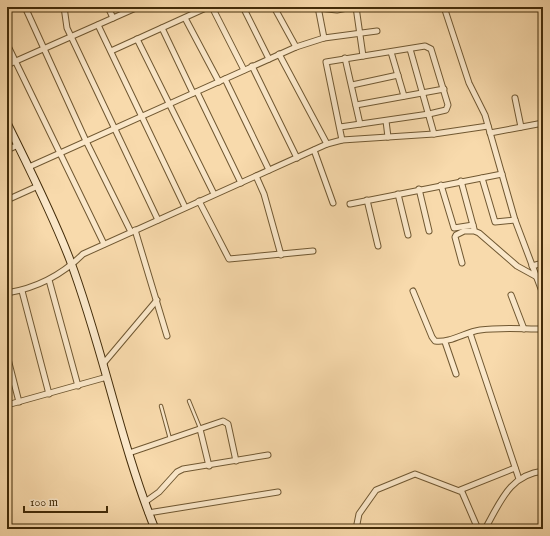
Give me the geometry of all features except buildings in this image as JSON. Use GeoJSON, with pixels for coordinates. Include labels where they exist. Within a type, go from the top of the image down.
{"type":"FeatureCollection","features":[{"type":"Feature","properties":{"kind":"street"},"geometry":{"type":"LineString","coordinates":[[25,7],[86,141],[133,231],[157,300],[167,336]]}},
{"type":"Feature","properties":{"kind":"street"},"geometry":{"type":"LineString","coordinates":[[64,7],[66,21],[71,36],[158,220]]}},
{"type":"Feature","properties":{"kind":"street"},"geometry":{"type":"LineString","coordinates":[[108,7],[113,18]]}},
{"type":"Feature","properties":{"kind":"street"},"geometry":{"type":"LineString","coordinates":[[7,65],[138,7]]}},
{"type":"Feature","properties":{"kind":"street"},"geometry":{"type":"LineString","coordinates":[[193,7],[196,13]]}},
{"type":"Feature","properties":{"kind":"street"},"geometry":{"type":"LineString","coordinates":[[110,51],[208,7]]}},
{"type":"Feature","properties":{"kind":"street"},"geometry":{"type":"LineString","coordinates":[[212,7],[244,70]]}},
{"type":"Feature","properties":{"kind":"street"},"geometry":{"type":"LineString","coordinates":[[243,7],[269,58]]}},
{"type":"Feature","properties":{"kind":"street"},"geometry":{"type":"LineString","coordinates":[[274,7],[296,47]]}},
{"type":"Feature","properties":{"kind":"street"},"geometry":{"type":"LineString","coordinates":[[324,38],[318,8],[337,10],[352,7]]}},
{"type":"Feature","properties":{"kind":"street"},"geometry":{"type":"LineString","coordinates":[[356,7],[363,56]]}},
{"type":"Feature","properties":{"kind":"street"},"geometry":{"type":"LineString","coordinates":[[444,7],[463,68],[482,109],[488,126],[515,220],[543,294]]}},
{"type":"Feature","properties":{"kind":"street"},"geometry":{"type":"LineString","coordinates":[[185,18],[218,82]]}},
{"type":"Feature","properties":{"kind":"street"},"geometry":{"type":"LineString","coordinates":[[98,25],[185,207]]}},
{"type":"Feature","properties":{"kind":"street"},"geometry":{"type":"LineString","coordinates":[[162,28],[241,183]]}},
{"type":"Feature","properties":{"kind":"street"},"geometry":{"type":"LineString","coordinates":[[29,167],[296,47],[324,38],[377,31]]}},
{"type":"Feature","properties":{"kind":"street"},"geometry":{"type":"LineString","coordinates":[[137,39],[168,105],[214,194]]}},
{"type":"Feature","properties":{"kind":"street"},"geometry":{"type":"LineString","coordinates":[[7,44],[104,244]]}},
{"type":"Feature","properties":{"kind":"street"},"geometry":{"type":"LineString","coordinates":[[340,127],[443,112],[448,108],[444,89],[431,49],[425,46],[329,60],[325,65],[342,140]]}},
{"type":"Feature","properties":{"kind":"street"},"geometry":{"type":"LineString","coordinates":[[410,49],[424,93],[434,134]]}},
{"type":"Feature","properties":{"kind":"street"},"geometry":{"type":"LineString","coordinates":[[391,52],[404,96]]}},
{"type":"Feature","properties":{"kind":"street"},"geometry":{"type":"LineString","coordinates":[[279,54],[327,144]]}},
{"type":"Feature","properties":{"kind":"street"},"geometry":{"type":"LineString","coordinates":[[345,58],[360,124]]}},
{"type":"Feature","properties":{"kind":"street"},"geometry":{"type":"LineString","coordinates":[[252,66],[297,158]]}},
{"type":"Feature","properties":{"kind":"street"},"geometry":{"type":"LineString","coordinates":[[352,85],[398,76]]}},
{"type":"Feature","properties":{"kind":"street"},"geometry":{"type":"LineString","coordinates":[[225,79],[269,170]]}},
{"type":"Feature","properties":{"kind":"street"},"geometry":{"type":"LineString","coordinates":[[356,105],[444,89]]}},
{"type":"Feature","properties":{"kind":"street"},"geometry":{"type":"LineString","coordinates":[[515,98],[521,127]]}},
{"type":"Feature","properties":{"kind":"street"},"geometry":{"type":"LineString","coordinates":[[386,121],[388,136]]}},
{"type":"Feature","properties":{"kind":"street"},"geometry":{"type":"LineString","coordinates":[[7,123],[38,186],[72,265],[148,513],[155,529]]}},
{"type":"Feature","properties":{"kind":"street"},"geometry":{"type":"LineString","coordinates":[[490,133],[543,123]]}},
{"type":"Feature","properties":{"kind":"street"},"geometry":{"type":"LineString","coordinates":[[7,293],[22,291],[49,280],[72,265],[83,254],[327,144],[342,140],[434,134],[488,126]]}},
{"type":"Feature","properties":{"kind":"street"},"geometry":{"type":"LineString","coordinates":[[7,150],[18,145]]}},
{"type":"Feature","properties":{"kind":"street"},"geometry":{"type":"LineString","coordinates":[[314,150],[333,203]]}},
{"type":"Feature","properties":{"kind":"street"},"geometry":{"type":"LineString","coordinates":[[350,204],[419,189],[502,174]]}},
{"type":"Feature","properties":{"kind":"street"},"geometry":{"type":"LineString","coordinates":[[256,176],[264,194],[280,255]]}},
{"type":"Feature","properties":{"kind":"street"},"geometry":{"type":"LineString","coordinates":[[482,178],[495,222],[515,220]]}},
{"type":"Feature","properties":{"kind":"street"},"geometry":{"type":"LineString","coordinates":[[461,181],[474,228]]}},
{"type":"Feature","properties":{"kind":"street"},"geometry":{"type":"LineString","coordinates":[[441,185],[454,228],[474,228],[486,237],[517,266],[537,277]]}},
{"type":"Feature","properties":{"kind":"street"},"geometry":{"type":"LineString","coordinates":[[7,200],[38,186]]}},
{"type":"Feature","properties":{"kind":"street"},"geometry":{"type":"LineString","coordinates":[[419,189],[430,231]]}},
{"type":"Feature","properties":{"kind":"street"},"geometry":{"type":"LineString","coordinates":[[398,194],[408,235]]}},
{"type":"Feature","properties":{"kind":"street"},"geometry":{"type":"LineString","coordinates":[[367,200],[378,246]]}},
{"type":"Feature","properties":{"kind":"street"},"geometry":{"type":"LineString","coordinates":[[199,201],[229,259],[314,251]]}},
{"type":"Feature","properties":{"kind":"street"},"geometry":{"type":"LineString","coordinates":[[462,263],[455,237],[460,232],[474,228]]}},
{"type":"Feature","properties":{"kind":"street"},"geometry":{"type":"LineString","coordinates":[[532,266],[543,263]]}},
{"type":"Feature","properties":{"kind":"street"},"geometry":{"type":"LineString","coordinates":[[49,280],[78,386]]}},
{"type":"Feature","properties":{"kind":"street"},"geometry":{"type":"LineString","coordinates":[[22,291],[49,394]]}},
{"type":"Feature","properties":{"kind":"street"},"geometry":{"type":"LineString","coordinates":[[413,291],[435,341],[445,342],[470,333],[487,330],[543,329]]}},
{"type":"Feature","properties":{"kind":"street"},"geometry":{"type":"LineString","coordinates":[[511,295],[524,329]]}},
{"type":"Feature","properties":{"kind":"street"},"geometry":{"type":"LineString","coordinates":[[103,364],[157,300]]}},
{"type":"Feature","properties":{"kind":"street"},"geometry":{"type":"LineString","coordinates":[[470,333],[519,479]]}},
{"type":"Feature","properties":{"kind":"street"},"geometry":{"type":"LineString","coordinates":[[445,342],[456,374]]}},
{"type":"Feature","properties":{"kind":"street"},"geometry":{"type":"LineString","coordinates":[[7,355],[19,402]]}},
{"type":"Feature","properties":{"kind":"street"},"geometry":{"type":"LineString","coordinates":[[7,405],[107,377]]}},
{"type":"Feature","properties":{"kind":"street"},"geometry":{"type":"LineString","coordinates":[[130,453],[226,421],[236,462]]}},
{"type":"Feature","properties":{"kind":"street"},"geometry":{"type":"LineString","coordinates":[[200,429],[208,466]]}},
{"type":"Feature","properties":{"kind":"street"},"geometry":{"type":"LineString","coordinates":[[145,502],[159,492],[177,472],[191,467],[208,466],[268,456]]}},
{"type":"Feature","properties":{"kind":"street"},"geometry":{"type":"LineString","coordinates":[[460,490],[515,468]]}},
{"type":"Feature","properties":{"kind":"street"},"geometry":{"type":"LineString","coordinates":[[485,529],[508,490],[519,479],[532,472],[542,470]]}},
{"type":"Feature","properties":{"kind":"street"},"geometry":{"type":"LineString","coordinates":[[356,529],[359,514],[376,490],[412,475],[420,474],[460,490],[464,495],[478,529]]}},
{"type":"Feature","properties":{"kind":"street"},"geometry":{"type":"LineString","coordinates":[[148,513],[278,492]]}},
{"type":"Feature","properties":{"kind":"lane"},"geometry":{"type":"LineString","coordinates":[[189,401],[200,429]]}},
{"type":"Feature","properties":{"kind":"lane"},"geometry":{"type":"LineString","coordinates":[[161,406],[170,439]]}}]}
